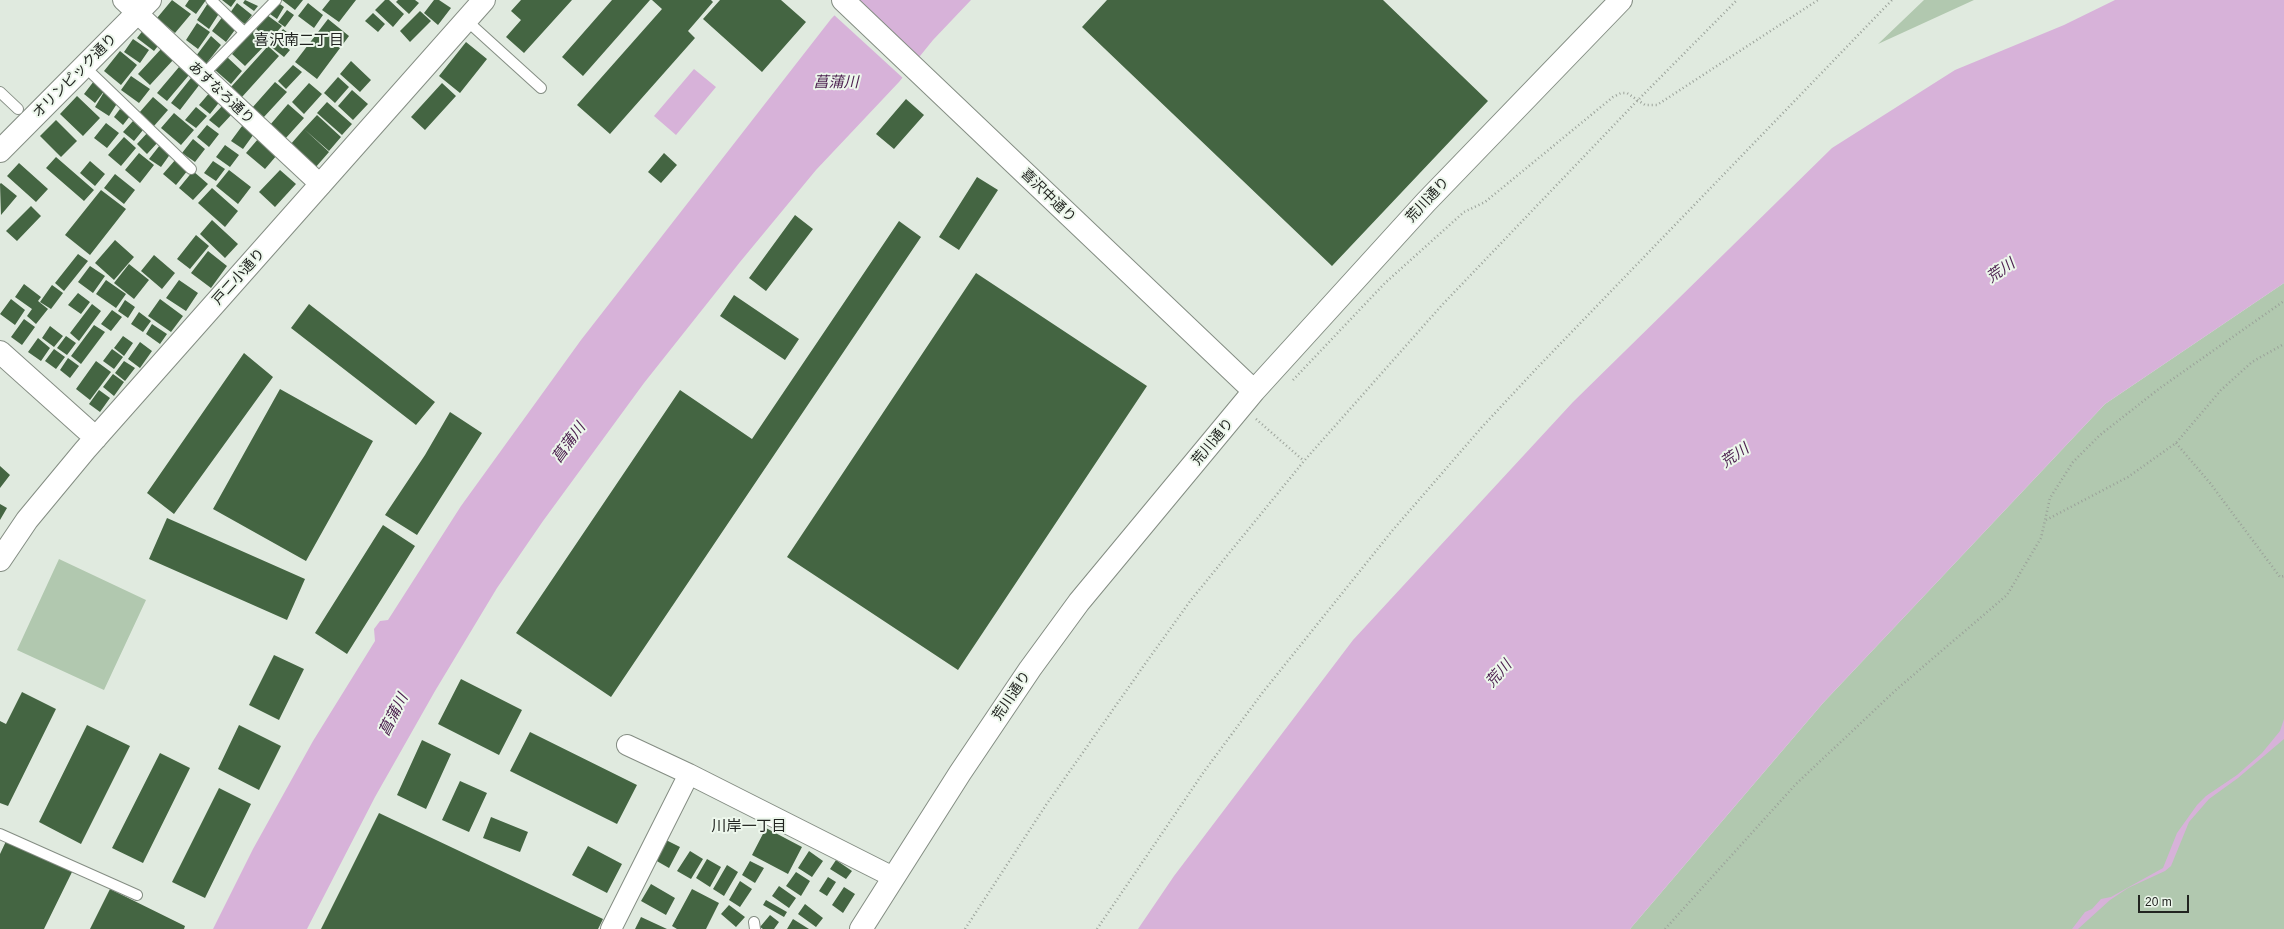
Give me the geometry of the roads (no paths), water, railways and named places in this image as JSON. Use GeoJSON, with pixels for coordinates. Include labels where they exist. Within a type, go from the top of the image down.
{"type":"FeatureCollection","features":[{"type":"Feature","properties":{"kind":"street","name":"戸二小通り"},"geometry":{"type":"LineString","coordinates":[[0,560],[36,509],[96,438],[484,0]]}},
{"type":"Feature","properties":{"kind":"street","name":"喜沢中通り"},"geometry":{"type":"LineString","coordinates":[[843,0],[918,72],[1248,399]]}},
{"type":"Feature","properties":{"kind":"street","name":"荒川通り"},"geometry":{"type":"LineString","coordinates":[[861,929],[981,740],[1074,608],[1248,399],[1426,202],[1621,0]]}},
{"type":"Feature","properties":{"kind":"street","name":"オリンピック通り"},"geometry":{"type":"LineString","coordinates":[[0,151],[84,66],[137,4]]}},
{"type":"Feature","properties":{"kind":"street","name":"あすなろ通り"},"geometry":{"type":"LineString","coordinates":[[137,4],[202,76],[321,185]]}},
{"type":"Feature","properties":{"kind":"street"},"geometry":{"type":"LineString","coordinates":[[0,352],[96,438]]}},
{"type":"Feature","properties":{"kind":"street"},"geometry":{"type":"LineString","coordinates":[[627,745],[689,774],[893,877]]}},
{"type":"Feature","properties":{"kind":"street"},"geometry":{"type":"LineString","coordinates":[[611,929],[689,774]]}},
{"type":"Feature","properties":{"kind":"lane"},"geometry":{"type":"LineString","coordinates":[[211,0],[244,32]]}},
{"type":"Feature","properties":{"kind":"lane"},"geometry":{"type":"LineString","coordinates":[[202,76],[276,0]]}},
{"type":"Feature","properties":{"kind":"lane"},"geometry":{"type":"LineString","coordinates":[[466,20],[541,88]]}},
{"type":"Feature","properties":{"kind":"lane"},"geometry":{"type":"LineString","coordinates":[[84,66],[191,169]]}},
{"type":"Feature","properties":{"kind":"lane"},"geometry":{"type":"LineString","coordinates":[[0,92],[18,109]]}},
{"type":"Feature","properties":{"kind":"lane"},"geometry":{"type":"LineString","coordinates":[[0,834],[137,895]]}},
{"type":"Feature","properties":{"kind":"water","name":"菖蒲川"},"geometry":{"type":"Polygon","coordinates":[[[849,0],[971,0],[933,40],[899,82],[816,170],[740,262],[644,383],[543,521],[497,588],[435,691],[375,797],[307,929],[213,929],[253,849],[313,741],[375,641],[374,629],[380,621],[388,620],[461,506],[581,340],[831,19],[849,0]]]}},
{"type":"Feature","properties":{"kind":"water","name":"荒川"},"geometry":{"type":"Polygon","coordinates":[[[2115,0],[2284,0],[2284,283],[2105,404],[1823,703],[1630,929],[1138,929],[1174,876],[1353,640],[1573,402],[1832,148],[1955,70],[2064,25],[2115,0]]]}},
{"type":"Feature","properties":{"kind":"water"},"geometry":{"type":"Polygon","coordinates":[[[694,69],[716,87],[676,135],[654,116],[694,69]]]}},
{"type":"Feature","properties":{"kind":"water"},"geometry":{"type":"Polygon","coordinates":[[[2284,719],[2284,739],[2238,778],[2209,799],[2189,822],[2171,866],[2165,871],[2128,888],[2110,900],[2078,929],[2072,929],[2085,912],[2092,909],[2101,899],[2111,897],[2163,868],[2177,833],[2197,805],[2206,796],[2237,775],[2262,753],[2280,731],[2284,719]]]}},
{"type":"Feature","properties":{"kind":"district","name":"喜沢南二丁目"},"geometry":{"type":"Point","coordinates":[299,41]}},
{"type":"Feature","properties":{"kind":"district","name":"川岸一丁目"},"geometry":{"type":"Point","coordinates":[749,827]}}]}
